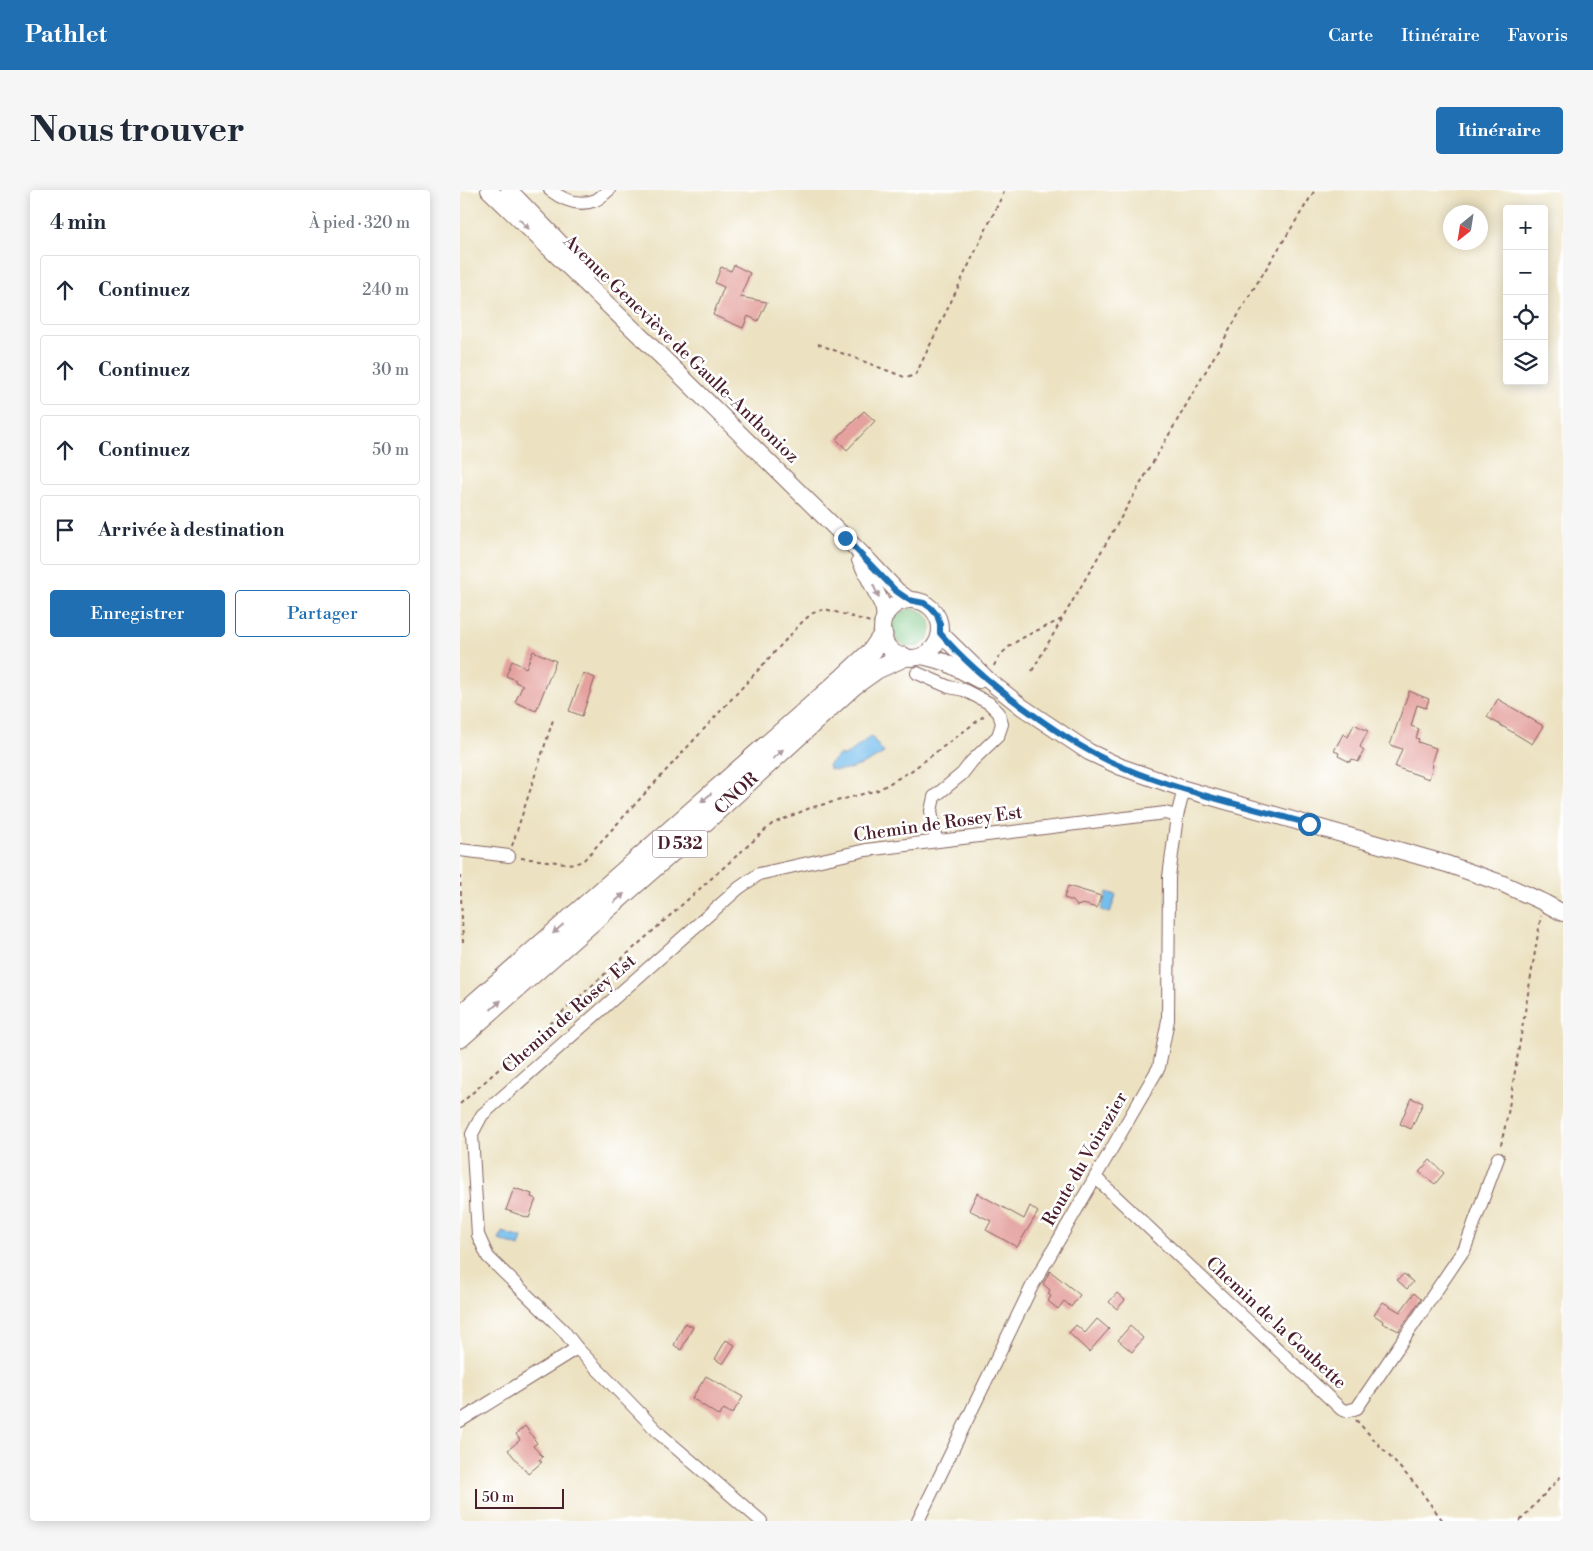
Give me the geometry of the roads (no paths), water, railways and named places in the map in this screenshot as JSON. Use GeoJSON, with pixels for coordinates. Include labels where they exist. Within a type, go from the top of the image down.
{"type":"FeatureCollection","features":[{"type":"Feature","properties":{"kind":"highway","name":"CNOR"},"geometry":{"type":"LineString","coordinates":[[460,1016],[844,677],[872,651],[884,626]]}},
{"type":"Feature","properties":{"kind":"highway","name":"CNOR"},"geometry":{"type":"LineString","coordinates":[[460,1038],[674,850],[853,686],[877,670],[913,656]]}},
{"type":"Feature","properties":{"kind":"main road","name":"Avenue Geneviève de Gaulle-Anthonioz"},"geometry":{"type":"LineString","coordinates":[[489,190],[663,358],[896,591],[909,600]]}},
{"type":"Feature","properties":{"kind":"main road"},"geometry":{"type":"LineString","coordinates":[[509,190],[623,309],[663,358]]}},
{"type":"Feature","properties":{"kind":"main road","name":"Avenue Geneviève de Gaulle-Anthonioz"},"geometry":{"type":"LineString","coordinates":[[845,538],[864,566],[882,606],[884,626]]}},
{"type":"Feature","properties":{"kind":"main road"},"geometry":{"type":"LineString","coordinates":[[913,656],[930,651],[937,643],[940,624],[937,615],[931,608],[924,603],[909,600],[899,602],[891,608],[884,626],[887,645],[895,652],[913,656],[945,662],[994,685]]}},
{"type":"Feature","properties":{"kind":"main road"},"geometry":{"type":"LineString","coordinates":[[940,633],[994,685],[1057,732],[1089,752],[1121,767],[1184,789],[1447,864],[1501,883],[1563,913]]}},
{"type":"Feature","properties":{"kind":"street"},"geometry":{"type":"LineString","coordinates":[[550,190],[566,201],[582,203],[596,200],[609,190]]}},
{"type":"Feature","properties":{"kind":"street"},"geometry":{"type":"LineString","coordinates":[[917,673],[949,687],[964,690],[989,703],[999,712],[1002,724],[998,736],[972,761],[962,774],[934,798],[931,811],[936,841]]}},
{"type":"Feature","properties":{"kind":"street","name":"Route du Voirazier"},"geometry":{"type":"LineString","coordinates":[[918,1521],[1031,1288],[1158,1067],[1168,1020],[1169,877],[1177,816],[1184,789]]}},
{"type":"Feature","properties":{"kind":"street","name":"Chemin de Rosey Est"},"geometry":{"type":"LineString","coordinates":[[761,1521],[661,1435],[577,1348],[563,1330],[488,1256],[478,1235],[472,1134],[482,1115],[752,878],[759,874],[866,850],[1165,813],[1177,816]]}},
{"type":"Feature","properties":{"kind":"street"},"geometry":{"type":"LineString","coordinates":[[460,850],[509,856]]}},
{"type":"Feature","properties":{"kind":"street","name":"Chemin de la Goubette"},"geometry":{"type":"LineString","coordinates":[[1095,1177],[1341,1409],[1347,1411],[1357,1408],[1466,1248],[1498,1158]]}},
{"type":"Feature","properties":{"kind":"street"},"geometry":{"type":"LineString","coordinates":[[460,1421],[577,1348]]}},
{"type":"Feature","properties":{"kind":"water"},"geometry":{"type":"Polygon","coordinates":[[[871,736],[884,753],[865,764],[844,770],[830,769],[828,765],[840,754],[842,757],[848,754],[871,736]]]}},
{"type":"Feature","properties":{"kind":"water"},"geometry":{"type":"Polygon","coordinates":[[[1107,892],[1116,895],[1110,913],[1101,910],[1107,892]]]}},
{"type":"Feature","properties":{"kind":"water"},"geometry":{"type":"Polygon","coordinates":[[[502,1232],[522,1238],[519,1247],[499,1240],[502,1232]]]}}]}
